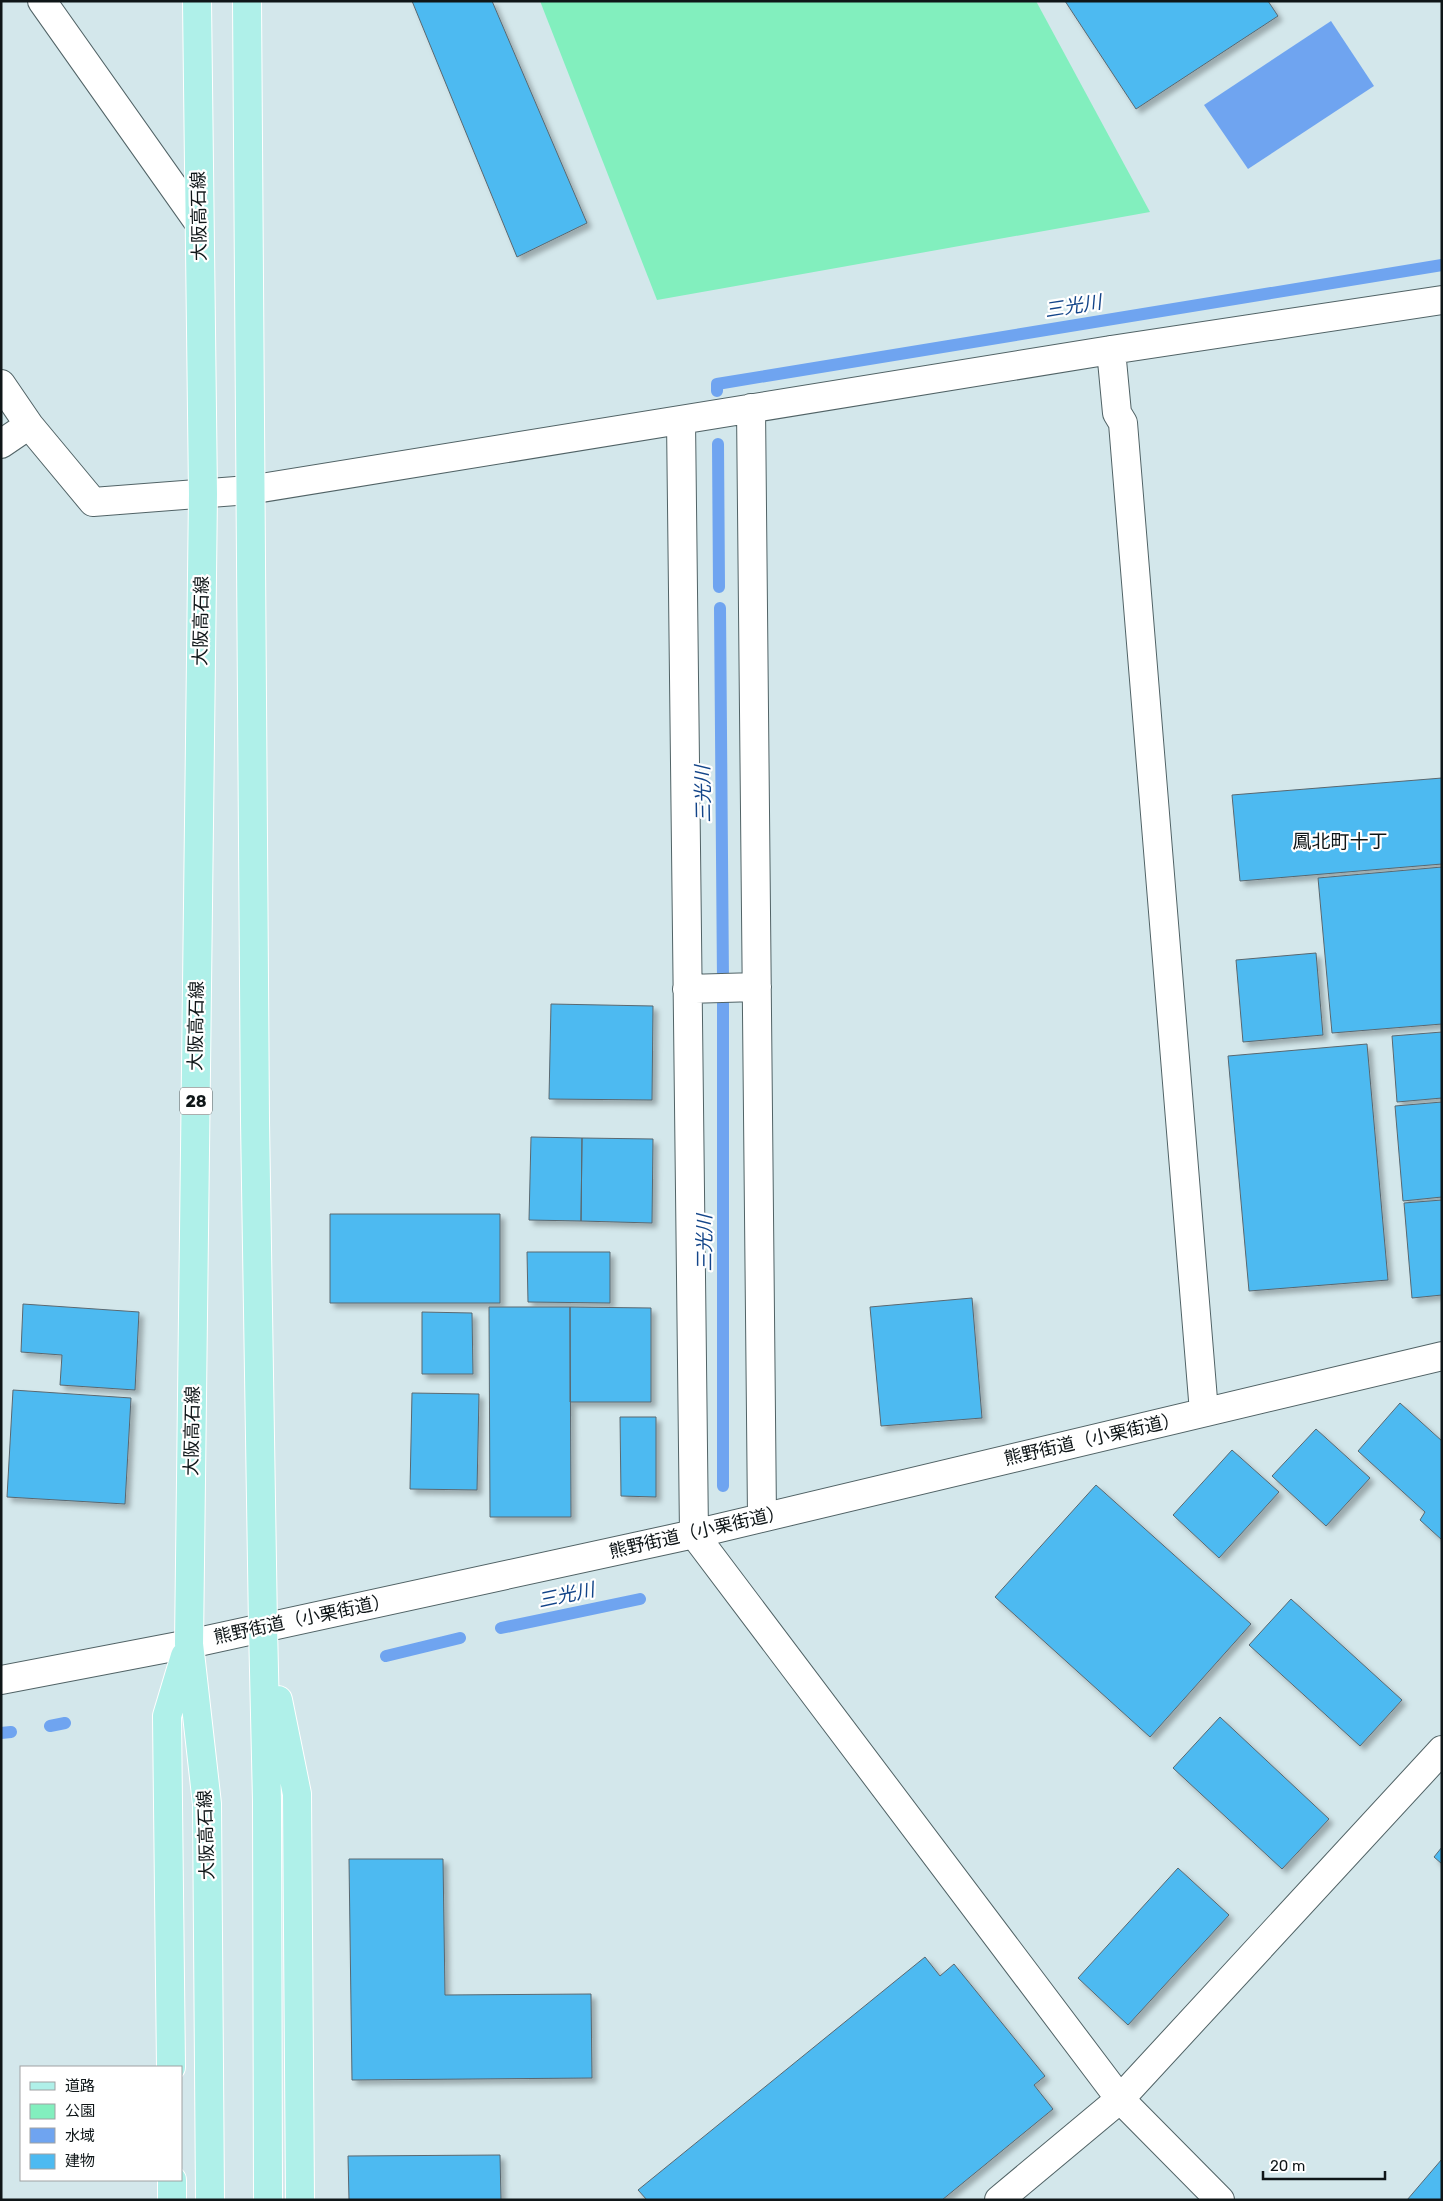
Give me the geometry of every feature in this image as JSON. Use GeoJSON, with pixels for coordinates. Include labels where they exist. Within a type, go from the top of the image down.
{"type":"FeatureCollection","features":[{"type":"Feature","properties":{"kind":"main road","name":"大阪高石線"},"geometry":{"type":"LineString","coordinates":[[197,1],[202,494],[189,1644],[207,1804],[210,2200]]}},
{"type":"Feature","properties":{"kind":"main road"},"geometry":{"type":"LineString","coordinates":[[247,1],[255,1121],[262,1628],[267,1811],[268,2200]]}},
{"type":"Feature","properties":{"kind":"main road"},"geometry":{"type":"LineString","coordinates":[[262,1628],[297,1794],[300,2200]]}},
{"type":"Feature","properties":{"kind":"main road"},"geometry":{"type":"LineString","coordinates":[[171,2066],[167,1716],[189,1644]]}},
{"type":"Feature","properties":{"kind":"main road"},"geometry":{"type":"LineString","coordinates":[[172,2181],[172,2200]]}},
{"type":"Feature","properties":{"kind":"street"},"geometry":{"type":"LineString","coordinates":[[42,1],[200,223]]}},
{"type":"Feature","properties":{"kind":"street"},"geometry":{"type":"LineString","coordinates":[[1,384],[29,424],[93,502],[249,490],[1111,350],[1442,300]]}},
{"type":"Feature","properties":{"kind":"street"},"geometry":{"type":"LineString","coordinates":[[1111,350],[1117,413],[1124,423],[1204,1412]]}},
{"type":"Feature","properties":{"kind":"street"},"geometry":{"type":"LineString","coordinates":[[750,409],[747,987],[762,1516]]}},
{"type":"Feature","properties":{"kind":"street"},"geometry":{"type":"LineString","coordinates":[[688,419],[694,1534],[1120,2099],[1220,2200]]}},
{"type":"Feature","properties":{"kind":"street"},"geometry":{"type":"LineString","coordinates":[[1,444],[29,424]]}},
{"type":"Feature","properties":{"kind":"street"},"geometry":{"type":"LineString","coordinates":[[692,988],[747,987]]}},
{"type":"Feature","properties":{"kind":"street","name":"熊野街道（小栗街道）"},"geometry":{"type":"LineString","coordinates":[[1,1680],[189,1644],[694,1534],[762,1516],[1442,1356]]}},
{"type":"Feature","properties":{"kind":"street"},"geometry":{"type":"LineString","coordinates":[[999,2200],[1120,2099],[1442,1750]]}},
{"type":"Feature","properties":{"kind":"green space"},"geometry":{"type":"Polygon","coordinates":[[[540,1],[1036,1],[1150,212],[657,300],[540,1]]]}},
{"type":"Feature","properties":{"kind":"water"},"geometry":{"type":"Polygon","coordinates":[[[1331,21],[1374,86],[1248,169],[1204,105],[1331,21]]]}},
{"type":"Feature","properties":{"kind":"building"},"geometry":{"type":"Polygon","coordinates":[[[412,1],[492,1],[587,223],[517,257],[412,1]]]}},
{"type":"Feature","properties":{"kind":"building"},"geometry":{"type":"Polygon","coordinates":[[[1065,1],[1268,1],[1278,16],[1136,109],[1065,1]]]}},
{"type":"Feature","properties":{"kind":"building"},"geometry":{"type":"Polygon","coordinates":[[[1442,778],[1442,864],[1240,881],[1232,795],[1442,778]]]}},
{"type":"Feature","properties":{"kind":"building"},"geometry":{"type":"Polygon","coordinates":[[[1442,867],[1442,1024],[1332,1033],[1318,878],[1442,867]]]}},
{"type":"Feature","properties":{"kind":"building"},"geometry":{"type":"Polygon","coordinates":[[[1316,953],[1323,1035],[1243,1042],[1236,960],[1316,953]]]}},
{"type":"Feature","properties":{"kind":"building"},"geometry":{"type":"Polygon","coordinates":[[[551,1004],[653,1006],[652,1100],[549,1099],[551,1004]]]}},
{"type":"Feature","properties":{"kind":"building"},"geometry":{"type":"Polygon","coordinates":[[[1442,1032],[1442,1098],[1397,1102],[1392,1036],[1442,1032]]]}},
{"type":"Feature","properties":{"kind":"building"},"geometry":{"type":"Polygon","coordinates":[[[1367,1044],[1388,1280],[1249,1291],[1228,1056],[1367,1044]]]}},
{"type":"Feature","properties":{"kind":"building"},"geometry":{"type":"Polygon","coordinates":[[[1442,1102],[1442,1197],[1403,1201],[1395,1106],[1442,1102]]]}},
{"type":"Feature","properties":{"kind":"building"},"geometry":{"type":"Polygon","coordinates":[[[531,1137],[582,1138],[581,1221],[529,1220],[531,1137]]]}},
{"type":"Feature","properties":{"kind":"building"},"geometry":{"type":"Polygon","coordinates":[[[582,1138],[653,1139],[652,1223],[581,1221],[582,1138]]]}},
{"type":"Feature","properties":{"kind":"building"},"geometry":{"type":"Polygon","coordinates":[[[1442,1200],[1442,1295],[1412,1298],[1404,1203],[1442,1200]]]}},
{"type":"Feature","properties":{"kind":"building"},"geometry":{"type":"Polygon","coordinates":[[[330,1214],[500,1214],[500,1303],[330,1303],[330,1214]]]}},
{"type":"Feature","properties":{"kind":"building"},"geometry":{"type":"Polygon","coordinates":[[[527,1252],[610,1252],[610,1303],[528,1302],[527,1252]]]}},
{"type":"Feature","properties":{"kind":"building"},"geometry":{"type":"Polygon","coordinates":[[[972,1298],[982,1418],[881,1426],[870,1307],[972,1298]]]}},
{"type":"Feature","properties":{"kind":"building"},"geometry":{"type":"Polygon","coordinates":[[[23,1304],[139,1312],[135,1390],[60,1385],[62,1355],[21,1352],[23,1304]]]}},
{"type":"Feature","properties":{"kind":"building"},"geometry":{"type":"Polygon","coordinates":[[[489,1307],[570,1307],[571,1517],[490,1517],[489,1307]]]}},
{"type":"Feature","properties":{"kind":"building"},"geometry":{"type":"Polygon","coordinates":[[[570,1307],[651,1308],[651,1402],[570,1402],[570,1307]]]}},
{"type":"Feature","properties":{"kind":"building"},"geometry":{"type":"Polygon","coordinates":[[[422,1312],[472,1313],[473,1374],[422,1374],[422,1312]]]}},
{"type":"Feature","properties":{"kind":"building"},"geometry":{"type":"Polygon","coordinates":[[[13,1390],[131,1398],[125,1504],[7,1497],[13,1390]]]}},
{"type":"Feature","properties":{"kind":"building"},"geometry":{"type":"Polygon","coordinates":[[[412,1393],[479,1394],[477,1490],[410,1489],[412,1393]]]}},
{"type":"Feature","properties":{"kind":"building"},"geometry":{"type":"Polygon","coordinates":[[[1400,1403],[1442,1441],[1442,1540],[1420,1520],[1425,1512],[1358,1451],[1400,1403]]]}},
{"type":"Feature","properties":{"kind":"building"},"geometry":{"type":"Polygon","coordinates":[[[620,1417],[656,1417],[656,1497],[621,1496],[620,1417]]]}},
{"type":"Feature","properties":{"kind":"building"},"geometry":{"type":"Polygon","coordinates":[[[1316,1429],[1370,1478],[1326,1526],[1272,1476],[1316,1429]]]}},
{"type":"Feature","properties":{"kind":"building"},"geometry":{"type":"Polygon","coordinates":[[[1232,1450],[1279,1492],[1219,1558],[1173,1515],[1232,1450]]]}},
{"type":"Feature","properties":{"kind":"building"},"geometry":{"type":"Polygon","coordinates":[[[1096,1485],[1251,1624],[1150,1737],[995,1597],[1096,1485]]]}},
{"type":"Feature","properties":{"kind":"building"},"geometry":{"type":"Polygon","coordinates":[[[1291,1599],[1402,1700],[1360,1746],[1249,1645],[1291,1599]]]}},
{"type":"Feature","properties":{"kind":"building"},"geometry":{"type":"Polygon","coordinates":[[[1220,1717],[1329,1819],[1282,1869],[1173,1768],[1220,1717]]]}},
{"type":"Feature","properties":{"kind":"building"},"geometry":{"type":"Polygon","coordinates":[[[1442,1847],[1442,1864],[1434,1857],[1442,1847]]]}},
{"type":"Feature","properties":{"kind":"building"},"geometry":{"type":"Polygon","coordinates":[[[349,1859],[443,1859],[445,1995],[591,1994],[592,2078],[352,2080],[349,1859]]]}},
{"type":"Feature","properties":{"kind":"building"},"geometry":{"type":"Polygon","coordinates":[[[1178,1868],[1229,1915],[1128,2025],[1078,1978],[1178,1868]]]}},
{"type":"Feature","properties":{"kind":"building"},"geometry":{"type":"Polygon","coordinates":[[[925,1957],[940,1976],[954,1964],[1045,2076],[1034,2085],[1053,2109],[942,2200],[647,2200],[638,2190],[925,1957]]]}},
{"type":"Feature","properties":{"kind":"building"},"geometry":{"type":"Polygon","coordinates":[[[500,2155],[501,2200],[349,2200],[348,2156],[500,2155]]]}},
{"type":"Feature","properties":{"kind":"building"},"geometry":{"type":"Polygon","coordinates":[[[1442,2159],[1442,2200],[1407,2200],[1442,2159]]]}},
{"type":"Feature","properties":{"kind":"waterway","name":"三光川"},"geometry":{"type":"LineString","coordinates":[[717,391],[717,384],[1442,265]]}},
{"type":"Feature","properties":{"kind":"waterway","name":"三光川"},"geometry":{"type":"LineString","coordinates":[[718,444],[719,587]]}},
{"type":"Feature","properties":{"kind":"waterway","name":"三光川"},"geometry":{"type":"LineString","coordinates":[[720,608],[723,980]]}},
{"type":"Feature","properties":{"kind":"waterway","name":"三光川"},"geometry":{"type":"LineString","coordinates":[[723,1000],[723,1486]]}},
{"type":"Feature","properties":{"kind":"waterway","name":"三光川"},"geometry":{"type":"LineString","coordinates":[[501,1628],[640,1599]]}},
{"type":"Feature","properties":{"kind":"waterway","name":"三光川"},"geometry":{"type":"LineString","coordinates":[[386,1656],[460,1638]]}},
{"type":"Feature","properties":{"kind":"waterway","name":"三光川"},"geometry":{"type":"LineString","coordinates":[[50,1726],[65,1723]]}},
{"type":"Feature","properties":{"kind":"waterway","name":"三光川"},"geometry":{"type":"LineString","coordinates":[[1,1733],[11,1732]]}},
{"type":"Feature","properties":{"kind":"district","name":"鳳北町十丁"},"geometry":{"type":"Point","coordinates":[1340,841]}}]}
